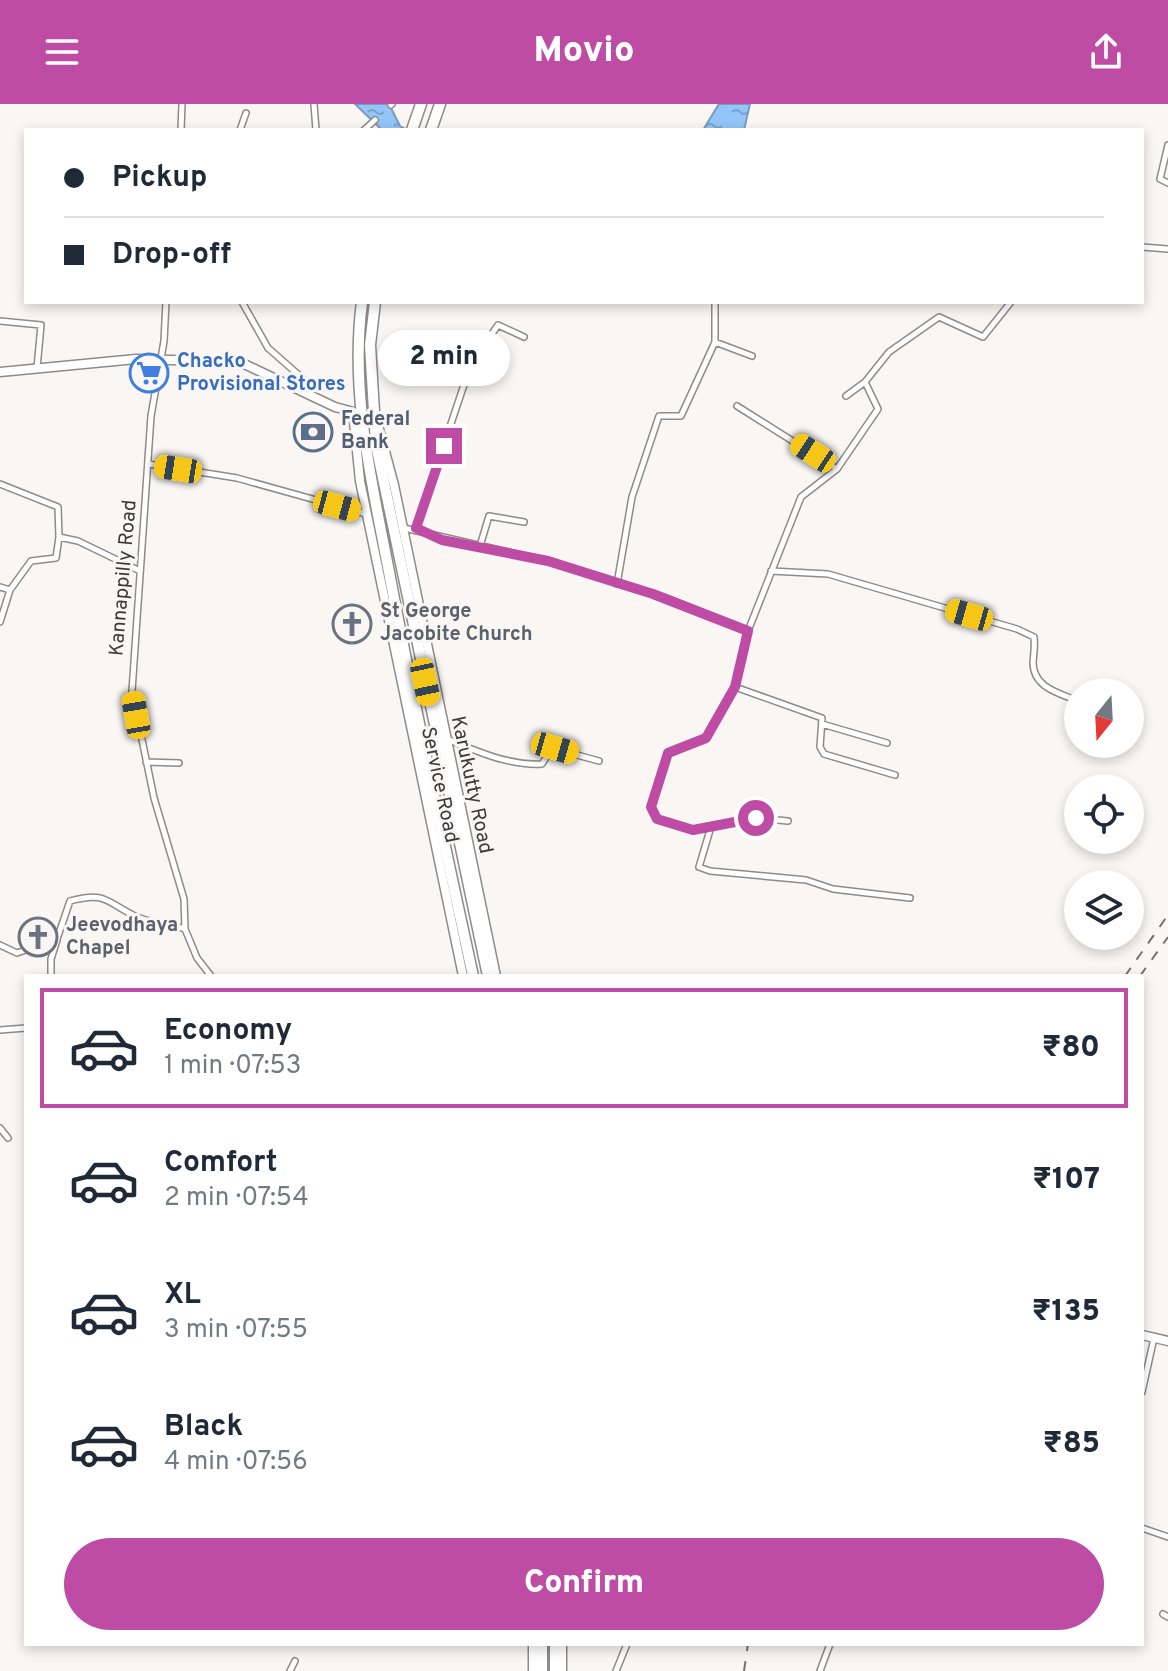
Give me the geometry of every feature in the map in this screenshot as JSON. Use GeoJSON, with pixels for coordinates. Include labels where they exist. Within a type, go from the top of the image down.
{"type":"FeatureCollection","features":[{"type":"Feature","properties":{"kind":"highway"},"geometry":{"type":"LineString","coordinates":[[432,125],[440,104]]}},
{"type":"Feature","properties":{"kind":"highway"},"geometry":{"type":"LineString","coordinates":[[413,128],[420,107]]}},
{"type":"Feature","properties":{"kind":"highway"},"geometry":{"type":"LineString","coordinates":[[362,304],[358,352],[362,413],[407,669],[473,974]]}},
{"type":"Feature","properties":{"kind":"highway"},"geometry":{"type":"LineString","coordinates":[[375,304],[362,413],[410,614],[488,974]]}},
{"type":"Feature","properties":{"kind":"highway"},"geometry":{"type":"LineString","coordinates":[[542,1646],[542,1671]]}},
{"type":"Feature","properties":{"kind":"highway"},"geometry":{"type":"LineString","coordinates":[[555,1646],[555,1671]]}},
{"type":"Feature","properties":{"kind":"street"},"geometry":{"type":"LineString","coordinates":[[181,128],[182,104]]}},
{"type":"Feature","properties":{"kind":"street"},"geometry":{"type":"LineString","coordinates":[[314,104],[316,128]]}},
{"type":"Feature","properties":{"kind":"street"},"geometry":{"type":"LineString","coordinates":[[241,128],[246,113]]}},
{"type":"Feature","properties":{"kind":"street"},"geometry":{"type":"LineString","coordinates":[[366,128],[375,120]]}},
{"type":"Feature","properties":{"kind":"street"},"geometry":{"type":"LineString","coordinates":[[1168,145],[1159,172],[1160,179],[1168,183]]}},
{"type":"Feature","properties":{"kind":"street"},"geometry":{"type":"LineString","coordinates":[[1144,247],[1168,249]]}},
{"type":"Feature","properties":{"kind":"street","name":"Kannappilly Road"},"geometry":{"type":"LineString","coordinates":[[166,304],[161,361],[151,416],[132,691],[146,762],[184,899],[185,929],[197,958],[209,974]]}},
{"type":"Feature","properties":{"kind":"street"},"geometry":{"type":"LineString","coordinates":[[243,304],[268,348],[311,386],[311,397]]}},
{"type":"Feature","properties":{"kind":"street"},"geometry":{"type":"LineString","coordinates":[[617,584],[632,497],[659,416],[681,416],[715,342],[715,304]]}},
{"type":"Feature","properties":{"kind":"street"},"geometry":{"type":"LineString","coordinates":[[846,396],[865,382],[889,352],[939,317],[983,337],[1009,304]]}},
{"type":"Feature","properties":{"kind":"street"},"geometry":{"type":"LineString","coordinates":[[0,321],[41,325],[37,369]]}},
{"type":"Feature","properties":{"kind":"street"},"geometry":{"type":"LineString","coordinates":[[416,528],[471,364],[498,325],[524,337]]}},
{"type":"Feature","properties":{"kind":"street"},"geometry":{"type":"LineString","coordinates":[[715,342],[752,356]]}},
{"type":"Feature","properties":{"kind":"street"},"geometry":{"type":"LineString","coordinates":[[0,372],[136,359],[240,362],[311,397],[362,413]]}},
{"type":"Feature","properties":{"kind":"street"},"geometry":{"type":"LineString","coordinates":[[788,821],[756,818],[710,830],[693,830],[657,819],[651,807],[668,753],[706,738],[735,687],[748,631],[801,497],[837,469],[878,409],[865,382]]}},
{"type":"Feature","properties":{"kind":"street"},"geometry":{"type":"LineString","coordinates":[[737,406],[837,469]]}},
{"type":"Feature","properties":{"kind":"street","name":"Service Road"},"geometry":{"type":"LineString","coordinates":[[362,413],[355,452],[463,974]]}},
{"type":"Feature","properties":{"kind":"street","name":"Karukutty Road"},"geometry":{"type":"LineString","coordinates":[[362,413],[378,423],[403,528],[496,974]]}},
{"type":"Feature","properties":{"kind":"street"},"geometry":{"type":"LineString","coordinates":[[149,464],[237,478],[367,514]]}},
{"type":"Feature","properties":{"kind":"street"},"geometry":{"type":"LineString","coordinates":[[0,484],[58,507],[59,537],[56,558],[31,561],[10,590],[0,622]]}},
{"type":"Feature","properties":{"kind":"street"},"geometry":{"type":"LineString","coordinates":[[480,546],[489,516],[524,522]]}},
{"type":"Feature","properties":{"kind":"street"},"geometry":{"type":"LineString","coordinates":[[403,528],[416,528],[442,540],[548,561],[666,598],[748,631]]}},
{"type":"Feature","properties":{"kind":"street"},"geometry":{"type":"LineString","coordinates":[[59,537],[78,541],[140,571]]}},
{"type":"Feature","properties":{"kind":"street"},"geometry":{"type":"LineString","coordinates":[[771,571],[828,574],[1017,629],[1034,637],[1034,674],[1048,689],[1064,695]]}},
{"type":"Feature","properties":{"kind":"street"},"geometry":{"type":"LineString","coordinates":[[0,587],[10,590]]}},
{"type":"Feature","properties":{"kind":"street"},"geometry":{"type":"LineString","coordinates":[[735,687],[822,718],[820,747],[824,754],[895,775]]}},
{"type":"Feature","properties":{"kind":"street"},"geometry":{"type":"LineString","coordinates":[[822,724],[887,743]]}},
{"type":"Feature","properties":{"kind":"street"},"geometry":{"type":"LineString","coordinates":[[446,739],[479,753],[524,763],[542,764],[552,748],[599,761]]}},
{"type":"Feature","properties":{"kind":"street"},"geometry":{"type":"LineString","coordinates":[[146,762],[179,763]]}},
{"type":"Feature","properties":{"kind":"street"},"geometry":{"type":"LineString","coordinates":[[710,830],[699,867],[710,871],[806,880],[833,889],[910,898]]}},
{"type":"Feature","properties":{"kind":"street"},"geometry":{"type":"LineString","coordinates":[[51,974],[51,959],[70,901],[97,896],[110,899],[136,916],[185,929]]}},
{"type":"Feature","properties":{"kind":"street"},"geometry":{"type":"LineString","coordinates":[[0,945],[11,951],[23,951],[57,939]]}},
{"type":"Feature","properties":{"kind":"street"},"geometry":{"type":"LineString","coordinates":[[0,1030],[24,1028]]}},
{"type":"Feature","properties":{"kind":"street"},"geometry":{"type":"LineString","coordinates":[[0,1128],[8,1138]]}},
{"type":"Feature","properties":{"kind":"street"},"geometry":{"type":"LineString","coordinates":[[1144,1336],[1168,1341]]}},
{"type":"Feature","properties":{"kind":"street"},"geometry":{"type":"LineString","coordinates":[[1144,1383],[1154,1338]]}},
{"type":"Feature","properties":{"kind":"street"},"geometry":{"type":"LineString","coordinates":[[1144,1529],[1168,1537]]}},
{"type":"Feature","properties":{"kind":"street"},"geometry":{"type":"LineString","coordinates":[[533,1646],[533,1671]]}},
{"type":"Feature","properties":{"kind":"street"},"geometry":{"type":"LineString","coordinates":[[562,1646],[562,1671]]}},
{"type":"Feature","properties":{"kind":"street"},"geometry":{"type":"LineString","coordinates":[[616,1671],[626,1646]]}},
{"type":"Feature","properties":{"kind":"street"},"geometry":{"type":"LineString","coordinates":[[820,1671],[829,1646]]}},
{"type":"Feature","properties":{"kind":"street"},"geometry":{"type":"LineString","coordinates":[[290,1671],[295,1661]]}},
{"type":"Feature","properties":{"kind":"water"},"geometry":{"type":"Polygon","coordinates":[[[355,104],[389,104],[404,128],[380,128],[355,104]]]}},
{"type":"Feature","properties":{"kind":"water"},"geometry":{"type":"Polygon","coordinates":[[[719,104],[750,104],[744,128],[704,128],[719,104]]]}},
{"type":"Feature","properties":{"kind":"railway"},"geometry":{"type":"LineString","coordinates":[[1126,974],[1168,915]]}},
{"type":"Feature","properties":{"kind":"railway"},"geometry":{"type":"LineString","coordinates":[[1141,974],[1168,937]]}},
{"type":"Feature","properties":{"kind":"railway"},"geometry":{"type":"LineString","coordinates":[[744,1671],[748,1646]]}},
{"type":"Feature","properties":{"kind":"place","name":"Chacko Provisional Stores"},"geometry":{"type":"Point","coordinates":[149,373]}},
{"type":"Feature","properties":{"kind":"place","name":"Federal Bank"},"geometry":{"type":"Point","coordinates":[313,432]}},
{"type":"Feature","properties":{"kind":"place","name":"St George Jacobite Church"},"geometry":{"type":"Point","coordinates":[352,624]}},
{"type":"Feature","properties":{"kind":"place","name":"Jeevodhaya Chapel"},"geometry":{"type":"Point","coordinates":[38,937]}},
{"type":"Feature","properties":{"kind":"route"},"geometry":{"type":"LineString","coordinates":[[444,446],[416,528],[442,540],[548,561],[653,594],[748,631],[735,687],[706,738],[668,753],[651,807],[657,819],[693,830],[710,830],[756,818]]}}]}
